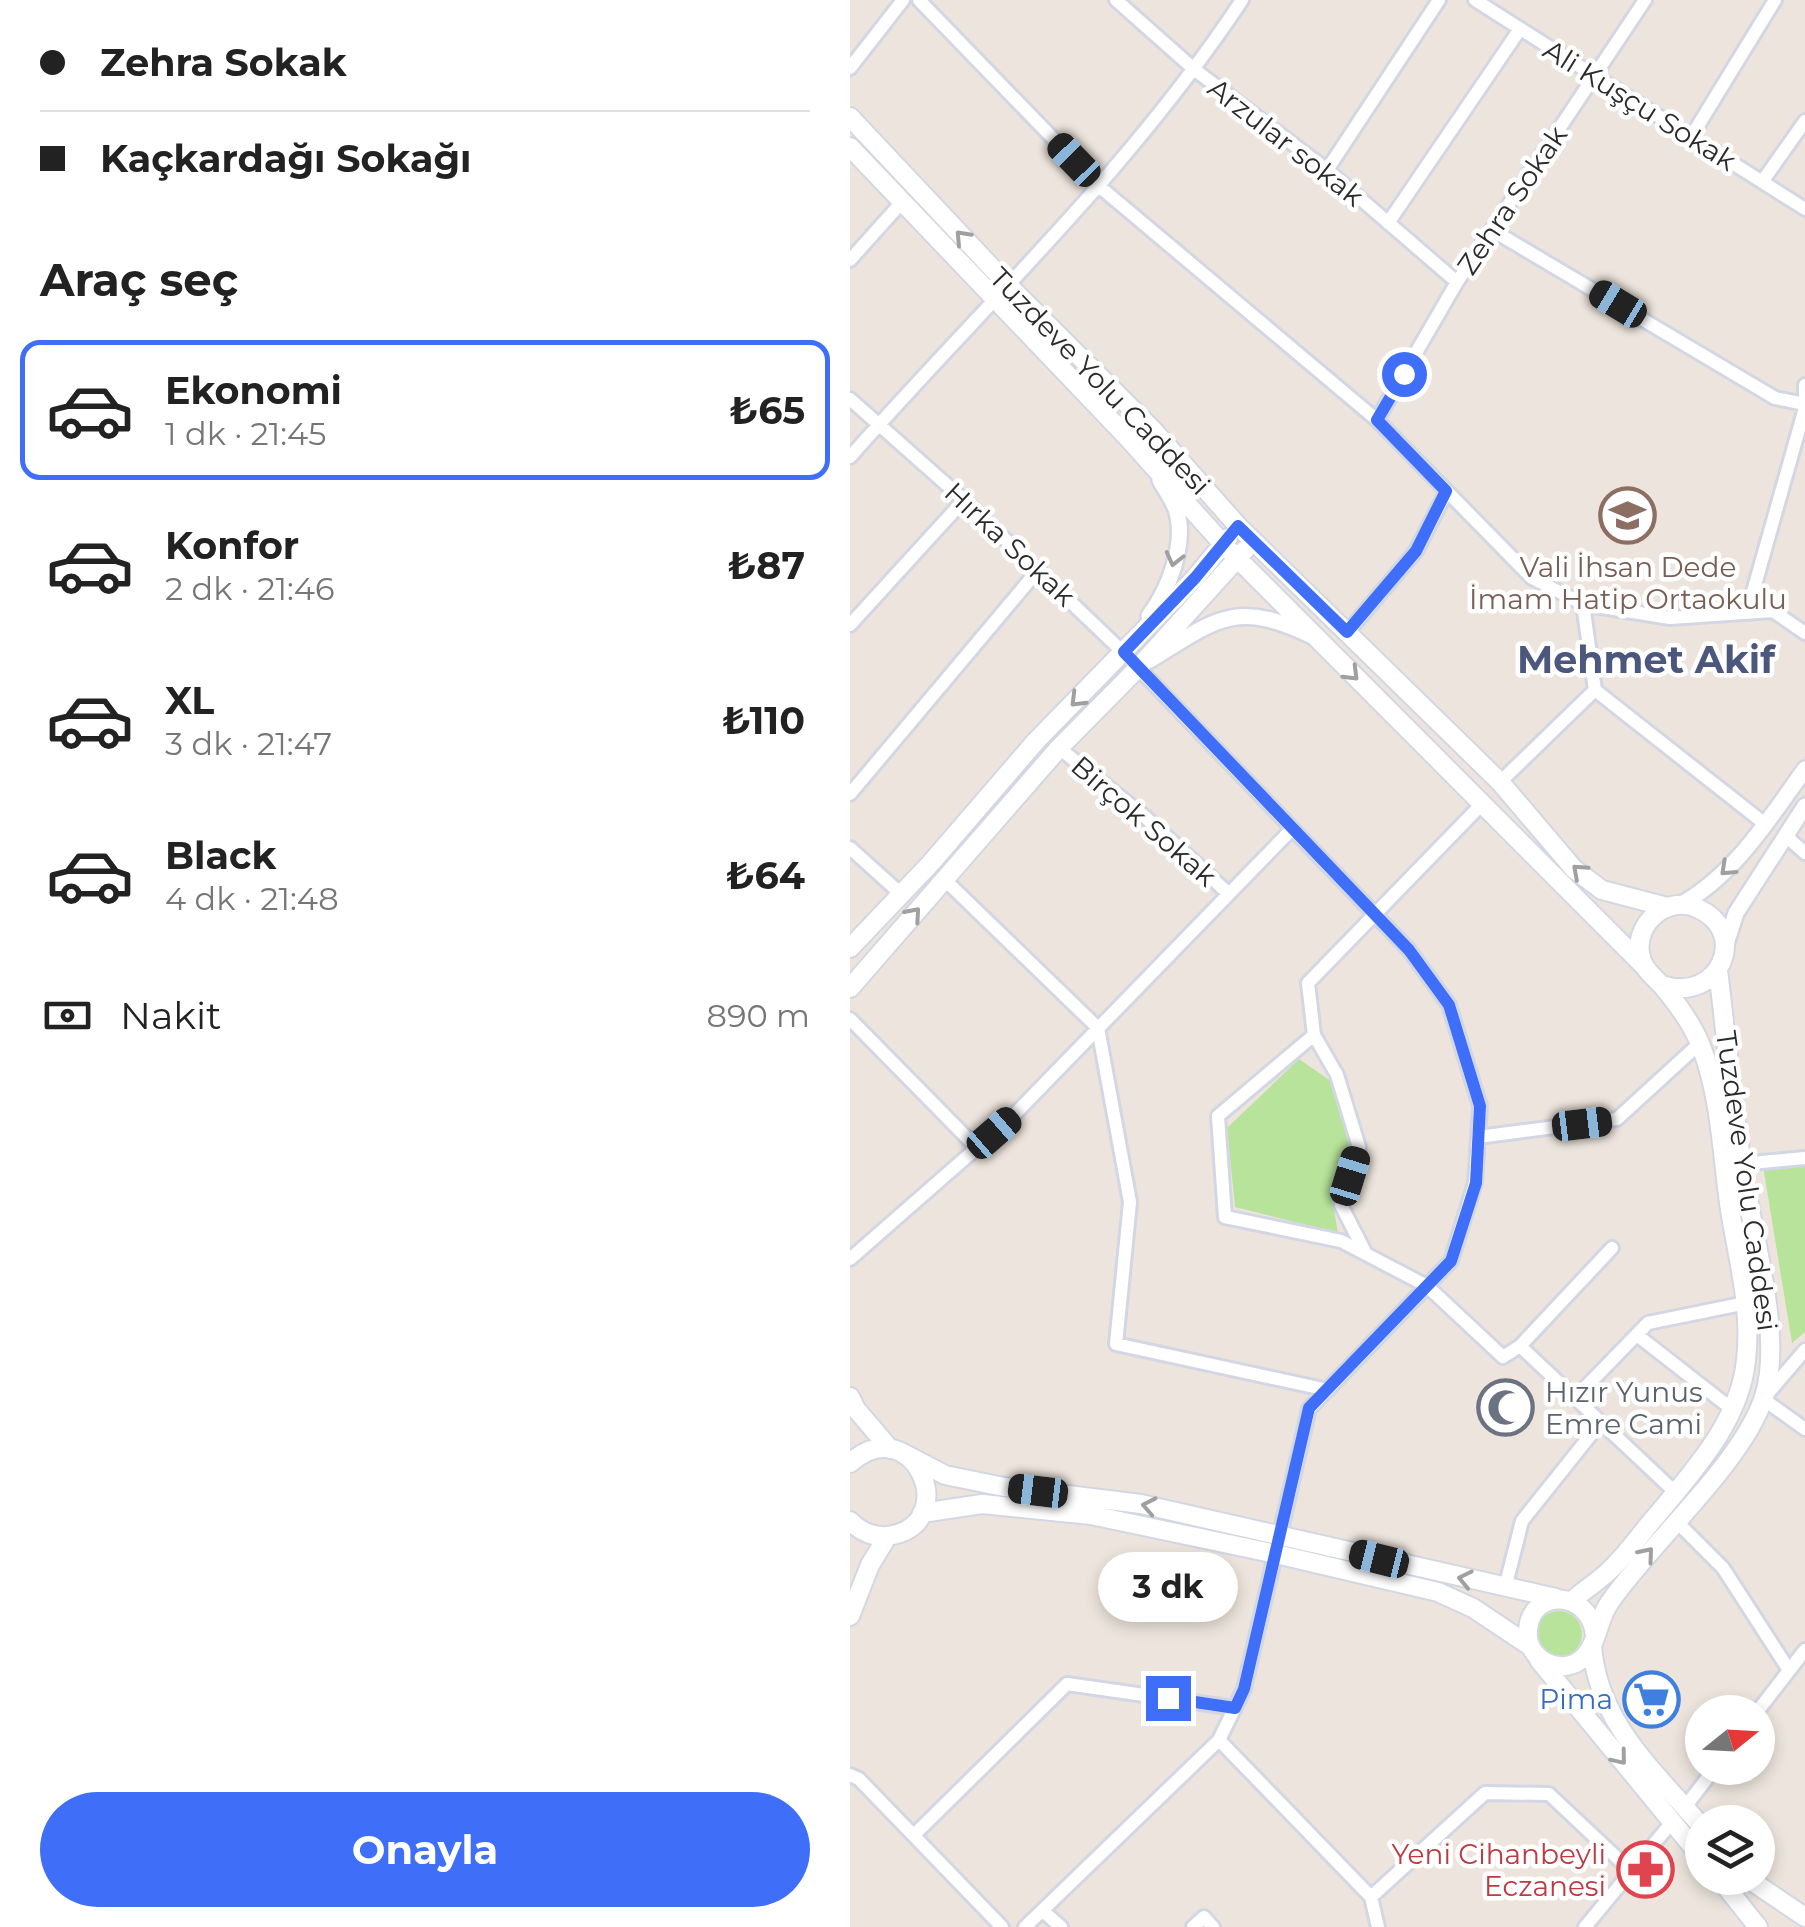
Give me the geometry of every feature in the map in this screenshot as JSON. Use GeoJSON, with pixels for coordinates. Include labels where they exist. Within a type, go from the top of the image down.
{"type":"FeatureCollection","features":[{"type":"Feature","properties":{"kind":"main road","name":"Tuzdeve Yolu Caddesi"},"geometry":{"type":"LineString","coordinates":[[850,117],[1010,288],[1152,429],[1238,526],[1500,782],[1574,869],[1602,890],[1675,906]]}},
{"type":"Feature","properties":{"kind":"main road","name":"Tuzdeve Yolu Caddesi"},"geometry":{"type":"LineString","coordinates":[[850,148],[1230,550],[1643,965]]}},
{"type":"Feature","properties":{"kind":"main road"},"geometry":{"type":"LineString","coordinates":[[850,988],[1059,748],[1138,668],[1230,550],[1238,526]]}},
{"type":"Feature","properties":{"kind":"main road"},"geometry":{"type":"LineString","coordinates":[[851,946],[1036,741],[1124,652],[1230,550],[1254,540]]}},
{"type":"Feature","properties":{"kind":"main road"},"geometry":{"type":"LineString","coordinates":[[1675,906],[1693,906],[1712,917],[1719,926],[1724,946],[1718,970],[1699,986],[1687,990],[1662,985],[1643,965],[1639,952],[1646,924],[1675,906]]}},
{"type":"Feature","properties":{"kind":"main road","name":"Tuzdeve Yolu Caddesi"},"geometry":{"type":"LineString","coordinates":[[1593,1641],[1606,1607],[1732,1454],[1763,1399],[1770,1372],[1770,1335],[1741,1164],[1718,970]]}},
{"type":"Feature","properties":{"kind":"main road","name":"Tuzdeve Yolu Caddesi"},"geometry":{"type":"LineString","coordinates":[[1566,1600],[1612,1568],[1718,1436],[1733,1410],[1746,1365],[1746,1303],[1714,1085],[1700,1043],[1662,985]]}},
{"type":"Feature","properties":{"kind":"main road"},"geometry":{"type":"LineString","coordinates":[[850,1396],[856,1409],[922,1473],[926,1500],[922,1513],[902,1533],[887,1537],[863,1532],[850,1522]]}},
{"type":"Feature","properties":{"kind":"main road"},"geometry":{"type":"LineString","coordinates":[[850,1464],[862,1453],[897,1451],[960,1478],[1141,1504],[1438,1592],[1473,1608],[1556,1666],[1567,1666],[1586,1656],[1593,1641]]}},
{"type":"Feature","properties":{"kind":"main road"},"geometry":{"type":"LineString","coordinates":[[922,1513],[982,1504],[1091,1515],[1277,1544],[1566,1600],[1589,1614],[1594,1675],[1604,1703],[1620,1730],[1685,1807]]}},
{"type":"Feature","properties":{"kind":"main road"},"geometry":{"type":"LineString","coordinates":[[850,1616],[870,1565],[887,1537]]}},
{"type":"Feature","properties":{"kind":"main road"},"geometry":{"type":"LineString","coordinates":[[1566,1600],[1550,1600],[1533,1614],[1528,1624],[1533,1651],[1685,1838]]}},
{"type":"Feature","properties":{"kind":"main road"},"geometry":{"type":"LineString","coordinates":[[1733,1895],[1758,1927]]}},
{"type":"Feature","properties":{"kind":"main road"},"geometry":{"type":"LineString","coordinates":[[1772,1895],[1805,1916]]}},
{"type":"Feature","properties":{"kind":"street"},"geometry":{"type":"LineString","coordinates":[[850,68],[902,0]]}},
{"type":"Feature","properties":{"kind":"street"},"geometry":{"type":"LineString","coordinates":[[920,0],[1100,187],[1377,420],[1532,578],[1583,604],[1670,618],[1773,611],[1805,633]]}},
{"type":"Feature","properties":{"kind":"street","name":"Arzular sokak"},"geometry":{"type":"LineString","coordinates":[[1116,0],[1196,70],[1327,170],[1458,282]]}},
{"type":"Feature","properties":{"kind":"street"},"geometry":{"type":"LineString","coordinates":[[850,457],[1100,187],[1196,70],[1242,0]]}},
{"type":"Feature","properties":{"kind":"street"},"geometry":{"type":"LineString","coordinates":[[1327,170],[1439,0]]}},
{"type":"Feature","properties":{"kind":"street","name":"Ali Kuşçu Sokak"},"geometry":{"type":"LineString","coordinates":[[1475,0],[1805,209]]}},
{"type":"Feature","properties":{"kind":"street","name":"Zehra Sokak"},"geometry":{"type":"LineString","coordinates":[[1377,420],[1458,282],[1645,0]]}},
{"type":"Feature","properties":{"kind":"street"},"geometry":{"type":"LineString","coordinates":[[1692,137],[1775,0]]}},
{"type":"Feature","properties":{"kind":"street"},"geometry":{"type":"LineString","coordinates":[[1388,223],[1520,29]]}},
{"type":"Feature","properties":{"kind":"street"},"geometry":{"type":"LineString","coordinates":[[1762,182],[1805,121]]}},
{"type":"Feature","properties":{"kind":"street"},"geometry":{"type":"LineString","coordinates":[[850,260],[903,201]]}},
{"type":"Feature","properties":{"kind":"street"},"geometry":{"type":"LineString","coordinates":[[1492,230],[1775,398],[1805,407],[1747,613]]}},
{"type":"Feature","properties":{"kind":"street"},"geometry":{"type":"LineString","coordinates":[[1805,385],[1805,395]]}},
{"type":"Feature","properties":{"kind":"street","name":"Hırka Sokak"},"geometry":{"type":"LineString","coordinates":[[850,399],[964,500],[1124,652],[1409,950],[1449,1005],[1480,1106],[1476,1183],[1451,1261],[1309,1408],[1244,1689],[1219,1740],[1025,1927]]}},
{"type":"Feature","properties":{"kind":"street"},"geometry":{"type":"LineString","coordinates":[[1124,652],[1162,599],[1179,537],[1176,510],[1154,467]]}},
{"type":"Feature","properties":{"kind":"street"},"geometry":{"type":"LineString","coordinates":[[1347,632],[1416,551],[1446,491]]}},
{"type":"Feature","properties":{"kind":"street"},"geometry":{"type":"LineString","coordinates":[[850,625],[964,500]]}},
{"type":"Feature","properties":{"kind":"street"},"geometry":{"type":"LineString","coordinates":[[850,794],[1039,570]]}},
{"type":"Feature","properties":{"kind":"street"},"geometry":{"type":"LineString","coordinates":[[1583,604],[1595,690],[1765,824]]}},
{"type":"Feature","properties":{"kind":"street"},"geometry":{"type":"LineString","coordinates":[[1138,668],[1201,629],[1236,615],[1267,617],[1318,639]]}},
{"type":"Feature","properties":{"kind":"street"},"geometry":{"type":"LineString","coordinates":[[1500,782],[1595,690]]}},
{"type":"Feature","properties":{"kind":"street","name":"Birçok Sokak"},"geometry":{"type":"LineString","coordinates":[[1059,748],[1144,816],[1229,894]]}},
{"type":"Feature","properties":{"kind":"street"},"geometry":{"type":"LineString","coordinates":[[1675,906],[1701,894],[1742,856],[1805,769]]}},
{"type":"Feature","properties":{"kind":"street"},"geometry":{"type":"LineString","coordinates":[[1366,1254],[1341,1205],[1359,1147],[1338,1074],[1314,1035],[1308,983],[1482,804]]}},
{"type":"Feature","properties":{"kind":"street"},"geometry":{"type":"LineString","coordinates":[[1724,946],[1736,913],[1805,806]]}},
{"type":"Feature","properties":{"kind":"street"},"geometry":{"type":"LineString","coordinates":[[850,1260],[1012,1118],[1292,829]]}},
{"type":"Feature","properties":{"kind":"street"},"geometry":{"type":"LineString","coordinates":[[1785,835],[1805,853]]}},
{"type":"Feature","properties":{"kind":"street"},"geometry":{"type":"LineString","coordinates":[[850,848],[901,894]]}},
{"type":"Feature","properties":{"kind":"street"},"geometry":{"type":"LineString","coordinates":[[944,880],[1098,1028],[1130,1202],[1116,1344],[1328,1390]]}},
{"type":"Feature","properties":{"kind":"street"},"geometry":{"type":"LineString","coordinates":[[850,1019],[977,1148]]}},
{"type":"Feature","properties":{"kind":"street"},"geometry":{"type":"LineString","coordinates":[[1314,1035],[1218,1116],[1225,1217],[1341,1240],[1427,1286],[1503,1357],[1520,1346],[1612,1248]]}},
{"type":"Feature","properties":{"kind":"street"},"geometry":{"type":"LineString","coordinates":[[1478,1136],[1616,1120],[1700,1043]]}},
{"type":"Feature","properties":{"kind":"street"},"geometry":{"type":"LineString","coordinates":[[1741,1164],[1805,1158]]}},
{"type":"Feature","properties":{"kind":"street"},"geometry":{"type":"LineString","coordinates":[[1575,1398],[1648,1323],[1746,1303]]}},
{"type":"Feature","properties":{"kind":"street"},"geometry":{"type":"LineString","coordinates":[[1637,1334],[1733,1410]]}},
{"type":"Feature","properties":{"kind":"street"},"geometry":{"type":"LineString","coordinates":[[1520,1346],[1675,1492]]}},
{"type":"Feature","properties":{"kind":"street"},"geometry":{"type":"LineString","coordinates":[[1805,1350],[1763,1399],[1805,1429]]}},
{"type":"Feature","properties":{"kind":"street"},"geometry":{"type":"LineString","coordinates":[[1505,1588],[1522,1521],[1601,1422]]}},
{"type":"Feature","properties":{"kind":"street"},"geometry":{"type":"LineString","coordinates":[[1676,1521],[1723,1568],[1789,1670]]}},
{"type":"Feature","properties":{"kind":"street"},"geometry":{"type":"LineString","coordinates":[[1770,1695],[1805,1650]]}},
{"type":"Feature","properties":{"kind":"street"},"geometry":{"type":"LineString","coordinates":[[914,1835],[1068,1684],[1235,1708]]}},
{"type":"Feature","properties":{"kind":"street"},"geometry":{"type":"LineString","coordinates":[[1219,1740],[1371,1897],[1378,1927]]}},
{"type":"Feature","properties":{"kind":"street"},"geometry":{"type":"LineString","coordinates":[[850,1775],[859,1779],[1002,1927]]}},
{"type":"Feature","properties":{"kind":"street"},"geometry":{"type":"LineString","coordinates":[[1687,1805],[1702,1785]]}},
{"type":"Feature","properties":{"kind":"street"},"geometry":{"type":"LineString","coordinates":[[1371,1897],[1485,1793],[1549,1794],[1631,1870]]}},
{"type":"Feature","properties":{"kind":"street"},"geometry":{"type":"LineString","coordinates":[[1585,1927],[1672,1822]]}},
{"type":"Feature","properties":{"kind":"street"},"geometry":{"type":"LineString","coordinates":[[1043,1911],[1062,1927]]}},
{"type":"Feature","properties":{"kind":"street"},"geometry":{"type":"LineString","coordinates":[[1193,1927],[1204,1917],[1213,1927]]}},
{"type":"Feature","properties":{"kind":"green space"},"geometry":{"type":"Polygon","coordinates":[[[1299,1059],[1335,1084],[1352,1151],[1333,1204],[1338,1233],[1235,1207],[1227,1128],[1299,1059]]]}},
{"type":"Feature","properties":{"kind":"green space"},"geometry":{"type":"Polygon","coordinates":[[[1805,1164],[1805,1332],[1792,1343],[1763,1166],[1805,1164]]]}},
{"type":"Feature","properties":{"kind":"green space"},"geometry":{"type":"Polygon","coordinates":[[[1559,1611],[1575,1618],[1582,1634],[1575,1650],[1559,1657],[1543,1650],[1536,1634],[1543,1618],[1559,1611]]]}},
{"type":"Feature","properties":{"kind":"place","name":"Vali İhsan Dede İmam Hatip Ortaokulu"},"geometry":{"type":"Point","coordinates":[1628,516]}},
{"type":"Feature","properties":{"kind":"place","name":"Hızır Yunus Emre Cami"},"geometry":{"type":"Point","coordinates":[1506,1408]}},
{"type":"Feature","properties":{"kind":"place","name":"Pima"},"geometry":{"type":"Point","coordinates":[1652,1699]}},
{"type":"Feature","properties":{"kind":"place","name":"Yeni Cihanbeyli Eczanesi"},"geometry":{"type":"Point","coordinates":[1645,1870]}},
{"type":"Feature","properties":{"kind":"district","name":"Mehmet Akif"},"geometry":{"type":"Point","coordinates":[1646,659]}},
{"type":"Feature","properties":{"kind":"route"},"geometry":{"type":"LineString","coordinates":[[1168,1698],[1235,1708],[1244,1689],[1309,1408],[1451,1261],[1476,1183],[1480,1106],[1449,1005],[1409,950],[1124,652],[1195,578],[1238,526],[1347,632],[1416,551],[1446,491],[1377,420],[1404,374]]}}]}
